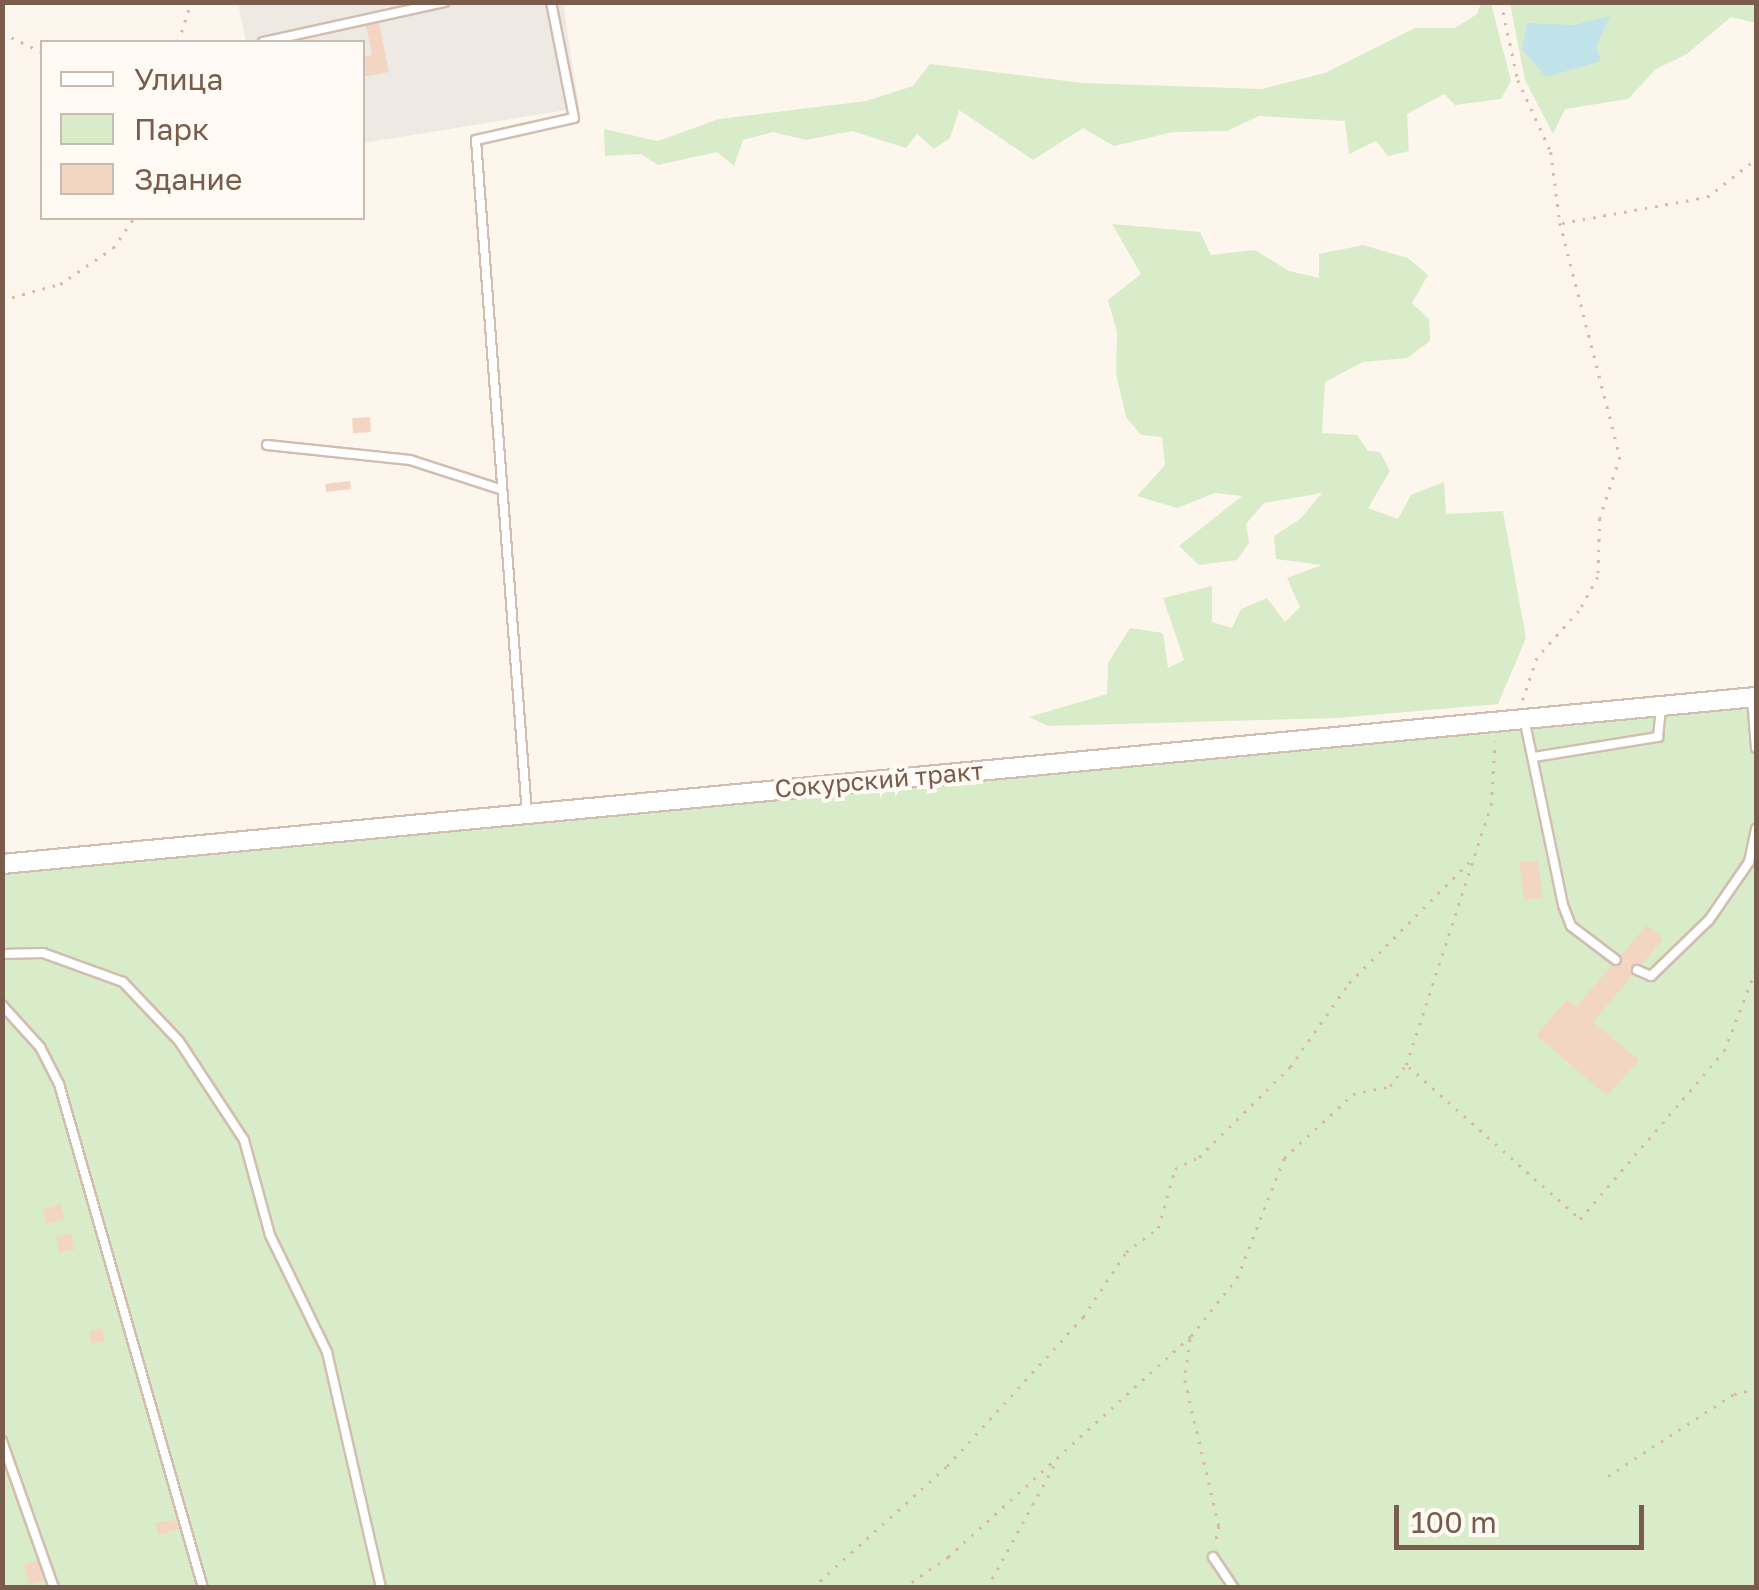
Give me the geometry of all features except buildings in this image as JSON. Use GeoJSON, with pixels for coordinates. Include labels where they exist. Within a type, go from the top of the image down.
{"type":"FeatureCollection","features":[{"type":"Feature","properties":{"kind":"street","name":"Сокурский тракт"},"geometry":{"type":"LineString","coordinates":[[2,864],[1754,697]]}},
{"type":"Feature","properties":{"kind":"lane"},"geometry":{"type":"LineString","coordinates":[[271,40],[445,2]]}},
{"type":"Feature","properties":{"kind":"lane"},"geometry":{"type":"LineString","coordinates":[[528,814],[476,140],[574,118],[551,2]]}},
{"type":"Feature","properties":{"kind":"lane"},"geometry":{"type":"LineString","coordinates":[[267,444],[410,460],[500,489]]}},
{"type":"Feature","properties":{"kind":"lane"},"geometry":{"type":"LineString","coordinates":[[1754,697],[1756,748]]}},
{"type":"Feature","properties":{"kind":"lane"},"geometry":{"type":"LineString","coordinates":[[1534,757],[1658,737],[1662,708]]}},
{"type":"Feature","properties":{"kind":"lane"},"geometry":{"type":"LineString","coordinates":[[1524,718],[1571,926],[1616,960]]}},
{"type":"Feature","properties":{"kind":"lane"},"geometry":{"type":"LineString","coordinates":[[1637,970],[1651,976],[1709,920],[1750,862],[1756,829]]}},
{"type":"Feature","properties":{"kind":"lane"},"geometry":{"type":"LineString","coordinates":[[2,954],[44,953],[123,982],[179,1041],[244,1140],[270,1235],[327,1352],[380,1588]]}},
{"type":"Feature","properties":{"kind":"lane"},"geometry":{"type":"LineString","coordinates":[[2,1005],[40,1047],[59,1084],[203,1588]]}},
{"type":"Feature","properties":{"kind":"lane"},"geometry":{"type":"LineString","coordinates":[[2,1441],[54,1588]]}},
{"type":"Feature","properties":{"kind":"lane"},"geometry":{"type":"LineString","coordinates":[[1213,1557],[1234,1588]]}},
{"type":"Feature","properties":{"kind":"path"},"geometry":{"type":"LineString","coordinates":[[179,40],[191,2]]}},
{"type":"Feature","properties":{"kind":"path"},"geometry":{"type":"LineString","coordinates":[[1501,2],[1518,80],[1551,152],[1560,223],[1620,457],[1600,518],[1598,577],[1579,611],[1538,658],[1522,693],[1524,718]]}},
{"type":"Feature","properties":{"kind":"path"},"geometry":{"type":"LineString","coordinates":[[2,33],[40,51]]}},
{"type":"Feature","properties":{"kind":"path"},"geometry":{"type":"LineString","coordinates":[[1560,223],[1707,198],[1756,159]]}},
{"type":"Feature","properties":{"kind":"path"},"geometry":{"type":"LineString","coordinates":[[2,300],[60,284],[113,248],[133,220]]}},
{"type":"Feature","properties":{"kind":"path"},"geometry":{"type":"LineString","coordinates":[[903,1588],[948,1557],[1191,1336],[1237,1278],[1284,1158],[1352,1094],[1390,1086],[1406,1065],[1466,893],[1470,860],[1491,805],[1498,721]]}},
{"type":"Feature","properties":{"kind":"path"},"geometry":{"type":"LineString","coordinates":[[812,1588],[947,1466],[1082,1317],[1126,1252],[1158,1228],[1175,1169],[1199,1157],[1290,1067],[1348,983],[1470,860]]}},
{"type":"Feature","properties":{"kind":"path"},"geometry":{"type":"LineString","coordinates":[[1406,1065],[1580,1219],[1724,1051],[1756,970]]}},
{"type":"Feature","properties":{"kind":"path"},"geometry":{"type":"LineString","coordinates":[[1191,1336],[1184,1380],[1219,1526],[1213,1557]]}},
{"type":"Feature","properties":{"kind":"path"},"geometry":{"type":"LineString","coordinates":[[1608,1476],[1734,1394],[1756,1389]]}},
{"type":"Feature","properties":{"kind":"path"},"geometry":{"type":"LineString","coordinates":[[987,1588],[1048,1486],[1058,1456]]}},
{"type":"Feature","properties":{"kind":"shaded area"},"geometry":{"type":"Polygon","coordinates":[[[238,3],[563,3],[579,108],[365,143],[365,40],[246,40],[238,3]]]}},
{"type":"Feature","properties":{"kind":"green space"},"geometry":{"type":"Polygon","coordinates":[[[1481,3],[1491,3],[1511,81],[1501,99],[1455,105],[1444,94],[1407,114],[1409,151],[1388,156],[1376,141],[1349,154],[1345,121],[1259,116],[1227,131],[1173,132],[1114,146],[1083,128],[1033,160],[959,110],[950,138],[934,149],[917,134],[906,148],[852,131],[806,140],[773,132],[743,140],[734,166],[717,152],[658,165],[641,154],[605,156],[604,129],[658,141],[719,119],[866,101],[913,86],[930,64],[1083,83],[1262,89],[1325,73],[1415,28],[1455,28],[1477,14],[1481,3]]]}},
{"type":"Feature","properties":{"kind":"green space"},"geometry":{"type":"Polygon","coordinates":[[[1510,3],[1756,3],[1756,23],[1731,17],[1687,54],[1656,69],[1628,99],[1565,109],[1553,134],[1525,80],[1510,3]]]}},
{"type":"Feature","properties":{"kind":"green space"},"geometry":{"type":"Polygon","coordinates":[[[1112,224],[1200,232],[1211,255],[1255,250],[1289,271],[1319,278],[1319,254],[1363,245],[1408,258],[1428,275],[1412,303],[1429,319],[1430,341],[1407,358],[1363,362],[1325,382],[1322,433],[1357,435],[1368,451],[1380,452],[1390,471],[1368,508],[1398,519],[1411,495],[1444,482],[1446,514],[1503,511],[1526,638],[1498,704],[1337,718],[1048,726],[1029,717],[1107,694],[1108,663],[1130,628],[1163,633],[1168,668],[1184,660],[1163,598],[1212,586],[1212,622],[1232,628],[1241,609],[1267,598],[1285,622],[1300,607],[1287,578],[1322,565],[1276,559],[1274,536],[1300,519],[1322,493],[1264,503],[1246,524],[1249,543],[1237,560],[1199,565],[1179,546],[1242,496],[1215,493],[1177,508],[1137,496],[1165,465],[1162,437],[1141,435],[1126,417],[1116,373],[1117,332],[1108,300],[1141,274],[1112,224]]]}},
{"type":"Feature","properties":{"kind":"green space"},"geometry":{"type":"Polygon","coordinates":[[[1756,697],[1756,1587],[3,1588],[3,864],[1756,697]]]}},
{"type":"Feature","properties":{"kind":"water"},"geometry":{"type":"Polygon","coordinates":[[[1610,16],[1596,46],[1601,61],[1546,77],[1522,49],[1527,23],[1574,25],[1610,16]]]}}]}
